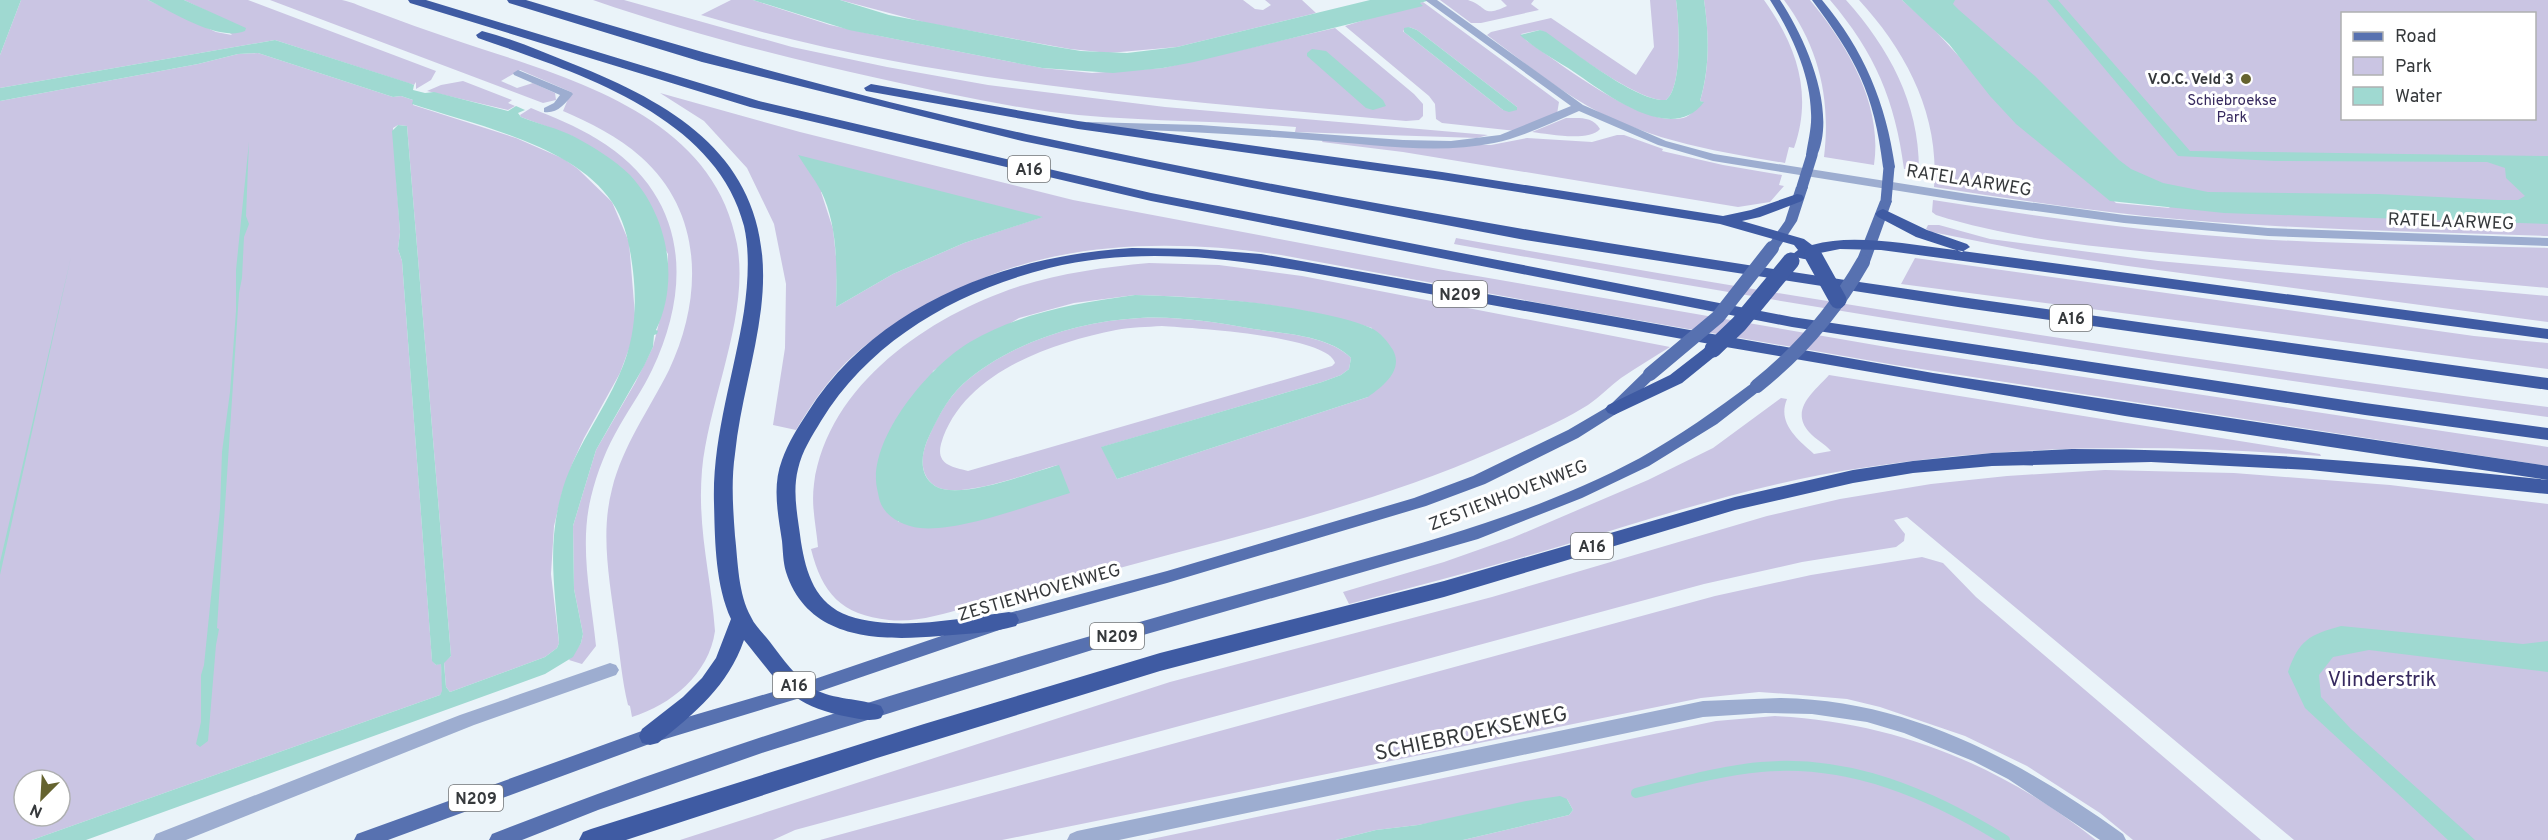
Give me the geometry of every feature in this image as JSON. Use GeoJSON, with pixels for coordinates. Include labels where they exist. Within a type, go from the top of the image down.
{"type":"FeatureCollection","features":[{"type":"Feature","properties":{"kind":"highway","name":"A16"},"geometry":{"type":"LineString","coordinates":[[513,0],[707,59],[1022,137],[1112,157],[1525,236],[1958,302],[2548,384]]}},
{"type":"Feature","properties":{"kind":"highway","name":"A16"},"geometry":{"type":"LineString","coordinates":[[415,1],[572,51],[755,104],[1151,197],[1792,322],[2365,409],[2548,434]]}},
{"type":"Feature","properties":{"kind":"highway","name":"A16"},"geometry":{"type":"LineString","coordinates":[[415,1],[469,30],[540,56],[628,93],[669,117],[704,146],[722,166],[736,188],[754,235],[755,283],[726,444],[723,483],[724,523],[729,564],[741,620],[776,668],[800,691],[827,703],[873,712]]}},
{"type":"Feature","properties":{"kind":"highway","name":"A16"},"geometry":{"type":"LineString","coordinates":[[707,59],[1078,125],[1442,176],[1721,220],[1777,242],[1799,242],[1804,255]]}},
{"type":"Feature","properties":{"kind":"highway","name":"A16"},"geometry":{"type":"LineString","coordinates":[[1721,220],[1755,214],[1799,192]]}},
{"type":"Feature","properties":{"kind":"highway"},"geometry":{"type":"LineString","coordinates":[[1885,207],[1903,226],[1933,239],[2037,264]]}},
{"type":"Feature","properties":{"kind":"highway"},"geometry":{"type":"LineString","coordinates":[[1614,409],[1676,379],[1739,324],[1804,255],[1840,245],[1870,246],[2037,264],[2548,334]]}},
{"type":"Feature","properties":{"kind":"highway","name":"N209"},"geometry":{"type":"LineString","coordinates":[[1009,620],[901,630],[860,626],[828,616],[820,609],[797,575],[786,517],[788,470],[814,414],[848,371],[885,338],[920,315],[970,290],[1036,267],[1089,256],[1138,252],[1193,252],[1261,259],[1934,379],[2548,473]]}},
{"type":"Feature","properties":{"kind":"highway"},"geometry":{"type":"LineString","coordinates":[[1804,255],[1838,300]]}},
{"type":"Feature","properties":{"kind":"highway","name":"A16"},"geometry":{"type":"LineString","coordinates":[[594,839],[912,736],[1164,661],[1443,589],[1694,514],[1811,484],[1912,468],[2003,459],[2117,454],[2230,457],[2396,470],[2548,487]]}},
{"type":"Feature","properties":{"kind":"highway"},"geometry":{"type":"LineString","coordinates":[[650,736],[683,711],[713,680],[724,663],[741,620]]}},
{"type":"Feature","properties":{"kind":"main road"},"geometry":{"type":"LineString","coordinates":[[1775,0],[1796,33],[1817,111],[1812,155],[1791,221],[1777,242]]}},
{"type":"Feature","properties":{"kind":"main road"},"geometry":{"type":"LineString","coordinates":[[1818,0],[1842,29],[1860,59],[1881,118],[1889,167],[1885,207],[1870,246]]}},
{"type":"Feature","properties":{"kind":"main road","name":"ZESTIENHOVENWEG"},"geometry":{"type":"LineString","coordinates":[[364,840],[588,757],[800,691],[1009,620],[1178,574],[1420,502],[1479,480],[1538,453],[1614,409],[1650,374],[1718,317],[1777,242]]}},
{"type":"Feature","properties":{"kind":"main road","name":"N209"},"geometry":{"type":"LineString","coordinates":[[1838,300],[1863,262],[1870,246]]}},
{"type":"Feature","properties":{"kind":"main road","name":"ZESTIENHOVENWEG"},"geometry":{"type":"LineString","coordinates":[[499,840],[593,803],[765,744],[1105,639],[1472,535],[1576,494],[1644,462],[1712,420],[1798,350],[1822,324],[1838,300]]}},
{"type":"Feature","properties":{"kind":"street","name":"RATELAARWEG"},"geometry":{"type":"LineString","coordinates":[[1430,0],[1579,107],[1662,143],[1713,157],[2022,206],[2124,219],[2268,232],[2548,243]]}},
{"type":"Feature","properties":{"kind":"street"},"geometry":{"type":"LineString","coordinates":[[518,73],[567,94],[558,105],[548,110]]}},
{"type":"Feature","properties":{"kind":"street"},"geometry":{"type":"LineString","coordinates":[[1078,125],[1165,126],[1350,139],[1461,143],[1517,134],[1579,107]]}},
{"type":"Feature","properties":{"kind":"street"},"geometry":{"type":"LineString","coordinates":[[163,840],[445,728],[610,669]]}},
{"type":"Feature","properties":{"kind":"street","name":"SCHIEBROEKSEWEG"},"geometry":{"type":"LineString","coordinates":[[1077,840],[1703,709],[1760,705],[1829,708],[1878,718],[1949,740],[1997,762],[2039,786],[2116,840]]}},
{"type":"Feature","properties":{"kind":"green space"},"geometry":{"type":"Polygon","coordinates":[[[21,0],[148,0],[216,32],[232,35],[209,12],[184,0],[248,0],[436,71],[431,80],[416,89],[416,82],[414,85],[275,40],[0,88],[0,55],[21,0]]]}},
{"type":"Feature","properties":{"kind":"green space"},"geometry":{"type":"Polygon","coordinates":[[[270,0],[346,1],[586,86],[628,106],[666,131],[698,162],[722,199],[737,244],[740,271],[733,328],[712,414],[702,470],[701,512],[715,631],[705,661],[696,674],[686,686],[661,705],[632,717],[623,677],[606,541],[608,506],[617,473],[637,428],[669,370],[688,314],[692,286],[691,258],[687,230],[677,204],[662,179],[632,149],[604,131],[563,111],[571,92],[520,70],[501,81],[517,88],[533,83],[555,93],[556,100],[543,103],[270,0]]]}},
{"type":"Feature","properties":{"kind":"green space"},"geometry":{"type":"Polygon","coordinates":[[[593,0],[624,0],[792,47],[988,85],[1165,107],[1488,135],[1477,138],[1295,132],[1296,127],[1112,118],[1029,109],[805,61],[698,33],[593,0]]]}},
{"type":"Feature","properties":{"kind":"green space"},"geometry":{"type":"Polygon","coordinates":[[[731,0],[753,0],[830,25],[880,36],[1042,68],[1092,73],[1163,68],[1335,28],[1414,94],[1423,104],[1423,116],[1419,120],[1406,121],[1228,105],[1050,86],[962,73],[787,38],[701,15],[731,0]]]}},
{"type":"Feature","properties":{"kind":"green space"},"geometry":{"type":"Polygon","coordinates":[[[840,0],[1243,0],[1255,9],[1263,10],[1271,5],[1265,0],[1302,0],[1316,13],[1177,47],[1109,53],[1070,49],[927,23],[840,0]]]}},
{"type":"Feature","properties":{"kind":"green space"},"geometry":{"type":"Polygon","coordinates":[[[1440,0],[1468,0],[1486,10],[1493,11],[1507,6],[1501,0],[1534,0],[1531,4],[1539,10],[1481,23],[1471,23],[1440,0]]]}},
{"type":"Feature","properties":{"kind":"green space"},"geometry":{"type":"Polygon","coordinates":[[[1650,0],[1676,0],[1679,37],[1677,68],[1675,82],[1666,100],[1654,99],[1638,93],[1540,30],[1521,34],[1527,41],[1582,79],[1627,105],[1649,115],[1669,119],[1686,117],[1703,102],[1700,101],[1706,76],[1708,51],[1704,0],[1764,0],[1776,17],[1793,53],[1802,90],[1800,128],[1794,148],[1789,147],[1785,163],[1677,142],[1625,124],[1600,113],[1564,92],[1487,35],[1491,32],[1551,18],[1636,75],[1654,47],[1650,0]]]}},
{"type":"Feature","properties":{"kind":"green space"},"geometry":{"type":"Polygon","coordinates":[[[1784,0],[1810,0],[1849,56],[1859,76],[1873,120],[1874,165],[1824,157],[1826,115],[1820,74],[1806,36],[1784,0]]]}},
{"type":"Feature","properties":{"kind":"green space"},"geometry":{"type":"Polygon","coordinates":[[[1830,0],[1846,0],[1876,37],[1888,57],[1899,78],[1914,122],[1919,169],[1904,169],[1895,121],[1880,78],[1859,39],[1830,0]]]}},
{"type":"Feature","properties":{"kind":"green space","name":"Schiebroekse Park"},"geometry":{"type":"Polygon","coordinates":[[[1859,0],[1902,0],[1930,25],[1965,63],[2116,203],[2170,208],[1918,0],[2548,0],[2548,236],[2323,228],[2188,220],[2092,210],[1934,187],[1934,160],[1925,110],[1905,63],[1859,0]]]}},
{"type":"Feature","properties":{"kind":"green space"},"geometry":{"type":"Polygon","coordinates":[[[1423,2],[1559,102],[1557,114],[1516,131],[1442,123],[1436,119],[1435,104],[1429,96],[1345,26],[1423,2]],[[1409,27],[1403,31],[1503,110],[1517,107],[1417,30],[1409,27]]]}},
{"type":"Feature","properties":{"kind":"green space"},"geometry":{"type":"Polygon","coordinates":[[[258,53],[393,97],[401,96],[413,100],[413,105],[516,138],[564,159],[578,169],[612,202],[629,242],[635,315],[633,338],[620,373],[573,462],[562,493],[554,526],[551,574],[559,643],[557,648],[545,657],[450,692],[446,687],[444,662],[451,656],[407,126],[398,125],[393,128],[400,232],[398,249],[402,261],[432,660],[436,665],[441,663],[443,691],[440,695],[72,826],[72,768],[12,768],[12,828],[66,828],[32,840],[0,840],[0,101],[198,64],[238,54],[258,53]]]}},
{"type":"Feature","properties":{"kind":"green space"},"geometry":{"type":"Polygon","coordinates":[[[463,81],[512,100],[508,103],[515,106],[508,110],[427,91],[441,85],[463,81]]]}},
{"type":"Feature","properties":{"kind":"green space"},"geometry":{"type":"Polygon","coordinates":[[[660,93],[800,132],[1073,200],[1454,272],[1898,349],[2548,447],[2548,466],[1895,365],[1281,255],[1241,250],[1158,246],[1076,252],[997,273],[954,291],[887,331],[852,357],[822,391],[796,430],[773,425],[785,348],[786,284],[774,224],[747,168],[704,121],[660,93]],[[821,192],[833,229],[837,266],[836,307],[893,274],[964,243],[1042,217],[821,192]]]}},
{"type":"Feature","properties":{"kind":"green space"},"geometry":{"type":"Polygon","coordinates":[[[531,108],[597,139],[627,161],[649,186],[665,213],[674,242],[677,272],[674,304],[665,337],[652,370],[607,451],[591,497],[586,553],[596,646],[582,664],[569,660],[581,643],[583,634],[574,589],[573,526],[596,450],[653,347],[667,290],[668,254],[611,160],[572,136],[521,117],[520,115],[531,108]]]}},
{"type":"Feature","properties":{"kind":"green space"},"geometry":{"type":"Polygon","coordinates":[[[1566,118],[1590,120],[1600,129],[1595,133],[1578,136],[1532,132],[1566,118]]]}},
{"type":"Feature","properties":{"kind":"green space"},"geometry":{"type":"Polygon","coordinates":[[[1624,135],[1663,149],[1662,151],[1782,175],[1779,185],[1784,186],[1770,202],[1738,207],[1403,152],[1322,142],[1323,140],[1491,145],[1527,138],[1592,142],[1624,135]]]}},
{"type":"Feature","properties":{"kind":"green space"},"geometry":{"type":"Polygon","coordinates":[[[1933,200],[2094,223],[2216,236],[2331,243],[2548,248],[2548,288],[2120,249],[2027,237],[1936,215],[1932,212],[1933,200]]]}},
{"type":"Feature","properties":{"kind":"green space"},"geometry":{"type":"Polygon","coordinates":[[[1928,225],[1939,225],[1990,239],[2158,261],[2548,296],[2548,322],[2027,251],[1932,232],[1926,229],[1928,225]]]}},
{"type":"Feature","properties":{"kind":"green space"},"geometry":{"type":"Polygon","coordinates":[[[1456,238],[2001,329],[2274,370],[2548,407],[2548,417],[2137,358],[1863,315],[1454,244],[1456,238]]]}},
{"type":"Feature","properties":{"kind":"green space"},"geometry":{"type":"Polygon","coordinates":[[[1915,258],[2474,336],[2548,343],[2548,369],[1901,284],[1915,258]]]}},
{"type":"Feature","properties":{"kind":"green space"},"geometry":{"type":"Polygon","coordinates":[[[1149,263],[1219,265],[1302,276],[1670,347],[1621,378],[1588,405],[1554,424],[1444,472],[1341,507],[1237,537],[929,617],[899,621],[872,617],[846,607],[836,599],[821,578],[811,549],[818,547],[813,492],[823,448],[840,415],[862,385],[889,358],[919,335],[952,315],[986,299],[1052,277],[1149,263]],[[1135,295],[1074,303],[1019,318],[933,371],[898,522],[1058,465],[995,484],[961,490],[946,490],[935,486],[926,476],[923,453],[938,418],[951,397],[963,384],[1001,357],[1069,329],[1140,318],[1194,320],[1302,336],[1329,344],[1351,358],[1349,369],[1341,375],[1322,382],[1102,447],[1117,479],[1368,397],[1372,328],[1314,313],[1255,303],[1135,295]],[[1162,326],[1122,329],[1064,343],[1012,365],[988,380],[968,398],[952,419],[941,444],[940,451],[943,460],[946,464],[968,471],[1332,366],[1335,363],[1327,353],[1284,340],[1227,331],[1162,326]]]}},
{"type":"Feature","properties":{"kind":"green space"},"geometry":{"type":"Polygon","coordinates":[[[1829,375],[2320,454],[2321,456],[2195,449],[2070,449],[1945,457],[1882,465],[1820,475],[1722,498],[1561,546],[1349,604],[1343,592],[1444,562],[1512,538],[1648,480],[1713,448],[1781,398],[1787,399],[1785,416],[1795,436],[1814,454],[1831,451],[1809,432],[1802,416],[1806,401],[1829,375]]]}},
{"type":"Feature","properties":{"kind":"green space","name":"Vlinderstrik"},"geometry":{"type":"Polygon","coordinates":[[[2105,470],[2234,473],[2390,485],[2548,504],[2548,840],[2294,840],[1907,517],[1894,520],[1905,534],[1904,541],[1896,547],[1802,562],[1704,584],[795,830],[773,840],[680,840],[1170,682],[1492,597],[1767,516],[1840,499],[1931,484],[2007,476],[2105,470]]]}},
{"type":"Feature","properties":{"kind":"green space"},"geometry":{"type":"Polygon","coordinates":[[[1922,557],[1943,563],[1976,597],[2261,840],[2133,840],[2100,813],[2027,766],[1965,736],[1880,707],[1847,699],[1759,692],[1701,698],[1002,840],[820,840],[1715,596],[1811,575],[1922,557]]]}},
{"type":"Feature","properties":{"kind":"green space"},"geometry":{"type":"Polygon","coordinates":[[[1775,716],[1863,727],[1945,752],[1985,769],[2023,790],[2060,813],[2096,840],[1463,840],[1569,815],[1573,810],[1567,799],[1376,830],[1336,840],[1147,840],[1716,721],[1775,716]]]}},
{"type":"Feature","properties":{"kind":"water"},"geometry":{"type":"Polygon","coordinates":[[[0,0],[21,0],[0,55],[0,0]]]}},
{"type":"Feature","properties":{"kind":"water"},"geometry":{"type":"Polygon","coordinates":[[[148,0],[184,0],[246,28],[245,31],[234,33],[209,29],[148,0]]]}},
{"type":"Feature","properties":{"kind":"water"},"geometry":{"type":"Polygon","coordinates":[[[753,0],[840,0],[889,15],[1051,46],[1081,51],[1127,53],[1177,47],[1370,0],[1430,0],[1420,3],[1423,6],[1194,62],[1113,73],[1042,68],[849,30],[753,0]]]}},
{"type":"Feature","properties":{"kind":"water"},"geometry":{"type":"Polygon","coordinates":[[[1676,0],[1704,0],[1708,50],[1706,76],[1700,101],[1704,102],[1690,114],[1675,119],[1657,117],[1620,102],[1539,50],[1520,35],[1540,30],[1546,32],[1622,84],[1654,99],[1666,100],[1675,82],[1677,68],[1679,37],[1676,0]]]}},
{"type":"Feature","properties":{"kind":"water"},"geometry":{"type":"Polygon","coordinates":[[[1902,0],[1955,0],[1953,4],[1959,10],[2035,76],[2119,160],[2131,169],[2163,183],[2208,192],[2378,194],[2498,200],[2518,200],[2525,196],[2506,178],[2505,168],[2487,162],[2275,161],[2178,156],[2047,0],[2058,0],[2190,151],[2548,156],[2548,224],[2224,213],[2110,201],[2016,124],[1990,96],[1949,44],[1902,0]]]}},
{"type":"Feature","properties":{"kind":"water"},"geometry":{"type":"Polygon","coordinates":[[[1404,28],[1417,30],[1517,107],[1517,110],[1509,112],[1503,110],[1404,32],[1404,28]]]}},
{"type":"Feature","properties":{"kind":"water"},"geometry":{"type":"Polygon","coordinates":[[[275,40],[409,83],[414,85],[413,90],[425,93],[434,92],[508,111],[516,106],[525,110],[518,113],[521,117],[573,136],[630,175],[643,191],[661,229],[666,249],[667,290],[656,330],[658,331],[654,335],[653,347],[596,450],[573,526],[574,589],[583,634],[573,657],[545,674],[86,840],[32,840],[72,828],[72,826],[440,695],[442,691],[441,664],[436,665],[432,661],[402,261],[398,249],[400,232],[392,131],[398,125],[407,126],[451,656],[444,663],[446,687],[450,692],[545,657],[557,648],[559,643],[553,551],[561,495],[580,448],[613,388],[625,360],[634,323],[634,284],[627,235],[621,218],[612,202],[595,182],[549,151],[493,129],[412,104],[413,100],[401,96],[393,97],[258,53],[238,54],[198,64],[0,101],[0,88],[275,40]]]}},
{"type":"Feature","properties":{"kind":"water"},"geometry":{"type":"Polygon","coordinates":[[[1312,49],[1326,51],[1383,100],[1386,106],[1373,110],[1366,108],[1307,56],[1312,49]]]}},
{"type":"Feature","properties":{"kind":"water"},"geometry":{"type":"Polygon","coordinates":[[[249,142],[246,216],[249,224],[244,237],[239,293],[217,628],[219,629],[208,741],[200,747],[196,744],[201,722],[201,675],[204,665],[220,509],[222,452],[230,392],[236,311],[236,270],[249,142]]]}},
{"type":"Feature","properties":{"kind":"water"},"geometry":{"type":"Polygon","coordinates":[[[798,155],[1043,217],[964,243],[893,274],[836,307],[836,263],[831,219],[821,191],[798,155]]]}},
{"type":"Feature","properties":{"kind":"water"},"geometry":{"type":"Polygon","coordinates":[[[71,257],[0,575],[0,562],[71,257]]]}},
{"type":"Feature","properties":{"kind":"water"},"geometry":{"type":"Polygon","coordinates":[[[1135,295],[1247,302],[1342,318],[1371,328],[1381,335],[1393,350],[1396,365],[1390,378],[1368,397],[1117,479],[1101,447],[1322,382],[1341,375],[1349,369],[1351,358],[1329,344],[1303,336],[1194,320],[1140,318],[1069,329],[1001,357],[963,384],[951,397],[938,418],[923,453],[923,465],[926,477],[935,486],[946,490],[961,490],[996,484],[1059,465],[1070,493],[955,526],[920,528],[907,525],[889,515],[881,504],[876,480],[878,461],[884,441],[908,402],[939,367],[970,342],[1010,323],[1071,305],[1135,295]]]}},
{"type":"Feature","properties":{"kind":"water"},"geometry":{"type":"Polygon","coordinates":[[[2341,626],[2523,644],[2548,641],[2548,672],[2369,650],[2333,657],[2319,675],[2321,697],[2351,729],[2475,840],[2448,840],[2305,708],[2288,672],[2292,661],[2307,640],[2321,632],[2341,626]]]}},
{"type":"Feature","properties":{"kind":"water"},"geometry":{"type":"Polygon","coordinates":[[[1560,796],[1567,799],[1573,810],[1569,815],[1463,840],[1336,840],[1376,830],[1418,825],[1526,801],[1560,796]]]}},
{"type":"Feature","properties":{"kind":"waterway"},"geometry":{"type":"LineString","coordinates":[[1636,793],[1729,771],[1794,766],[1826,769],[1858,774],[1889,783],[1948,808],[2005,840]]}},
{"type":"Feature","properties":{"kind":"place","name":"V.O.C. Veld 3"},"geometry":{"type":"Point","coordinates":[2246,79]}}]}
